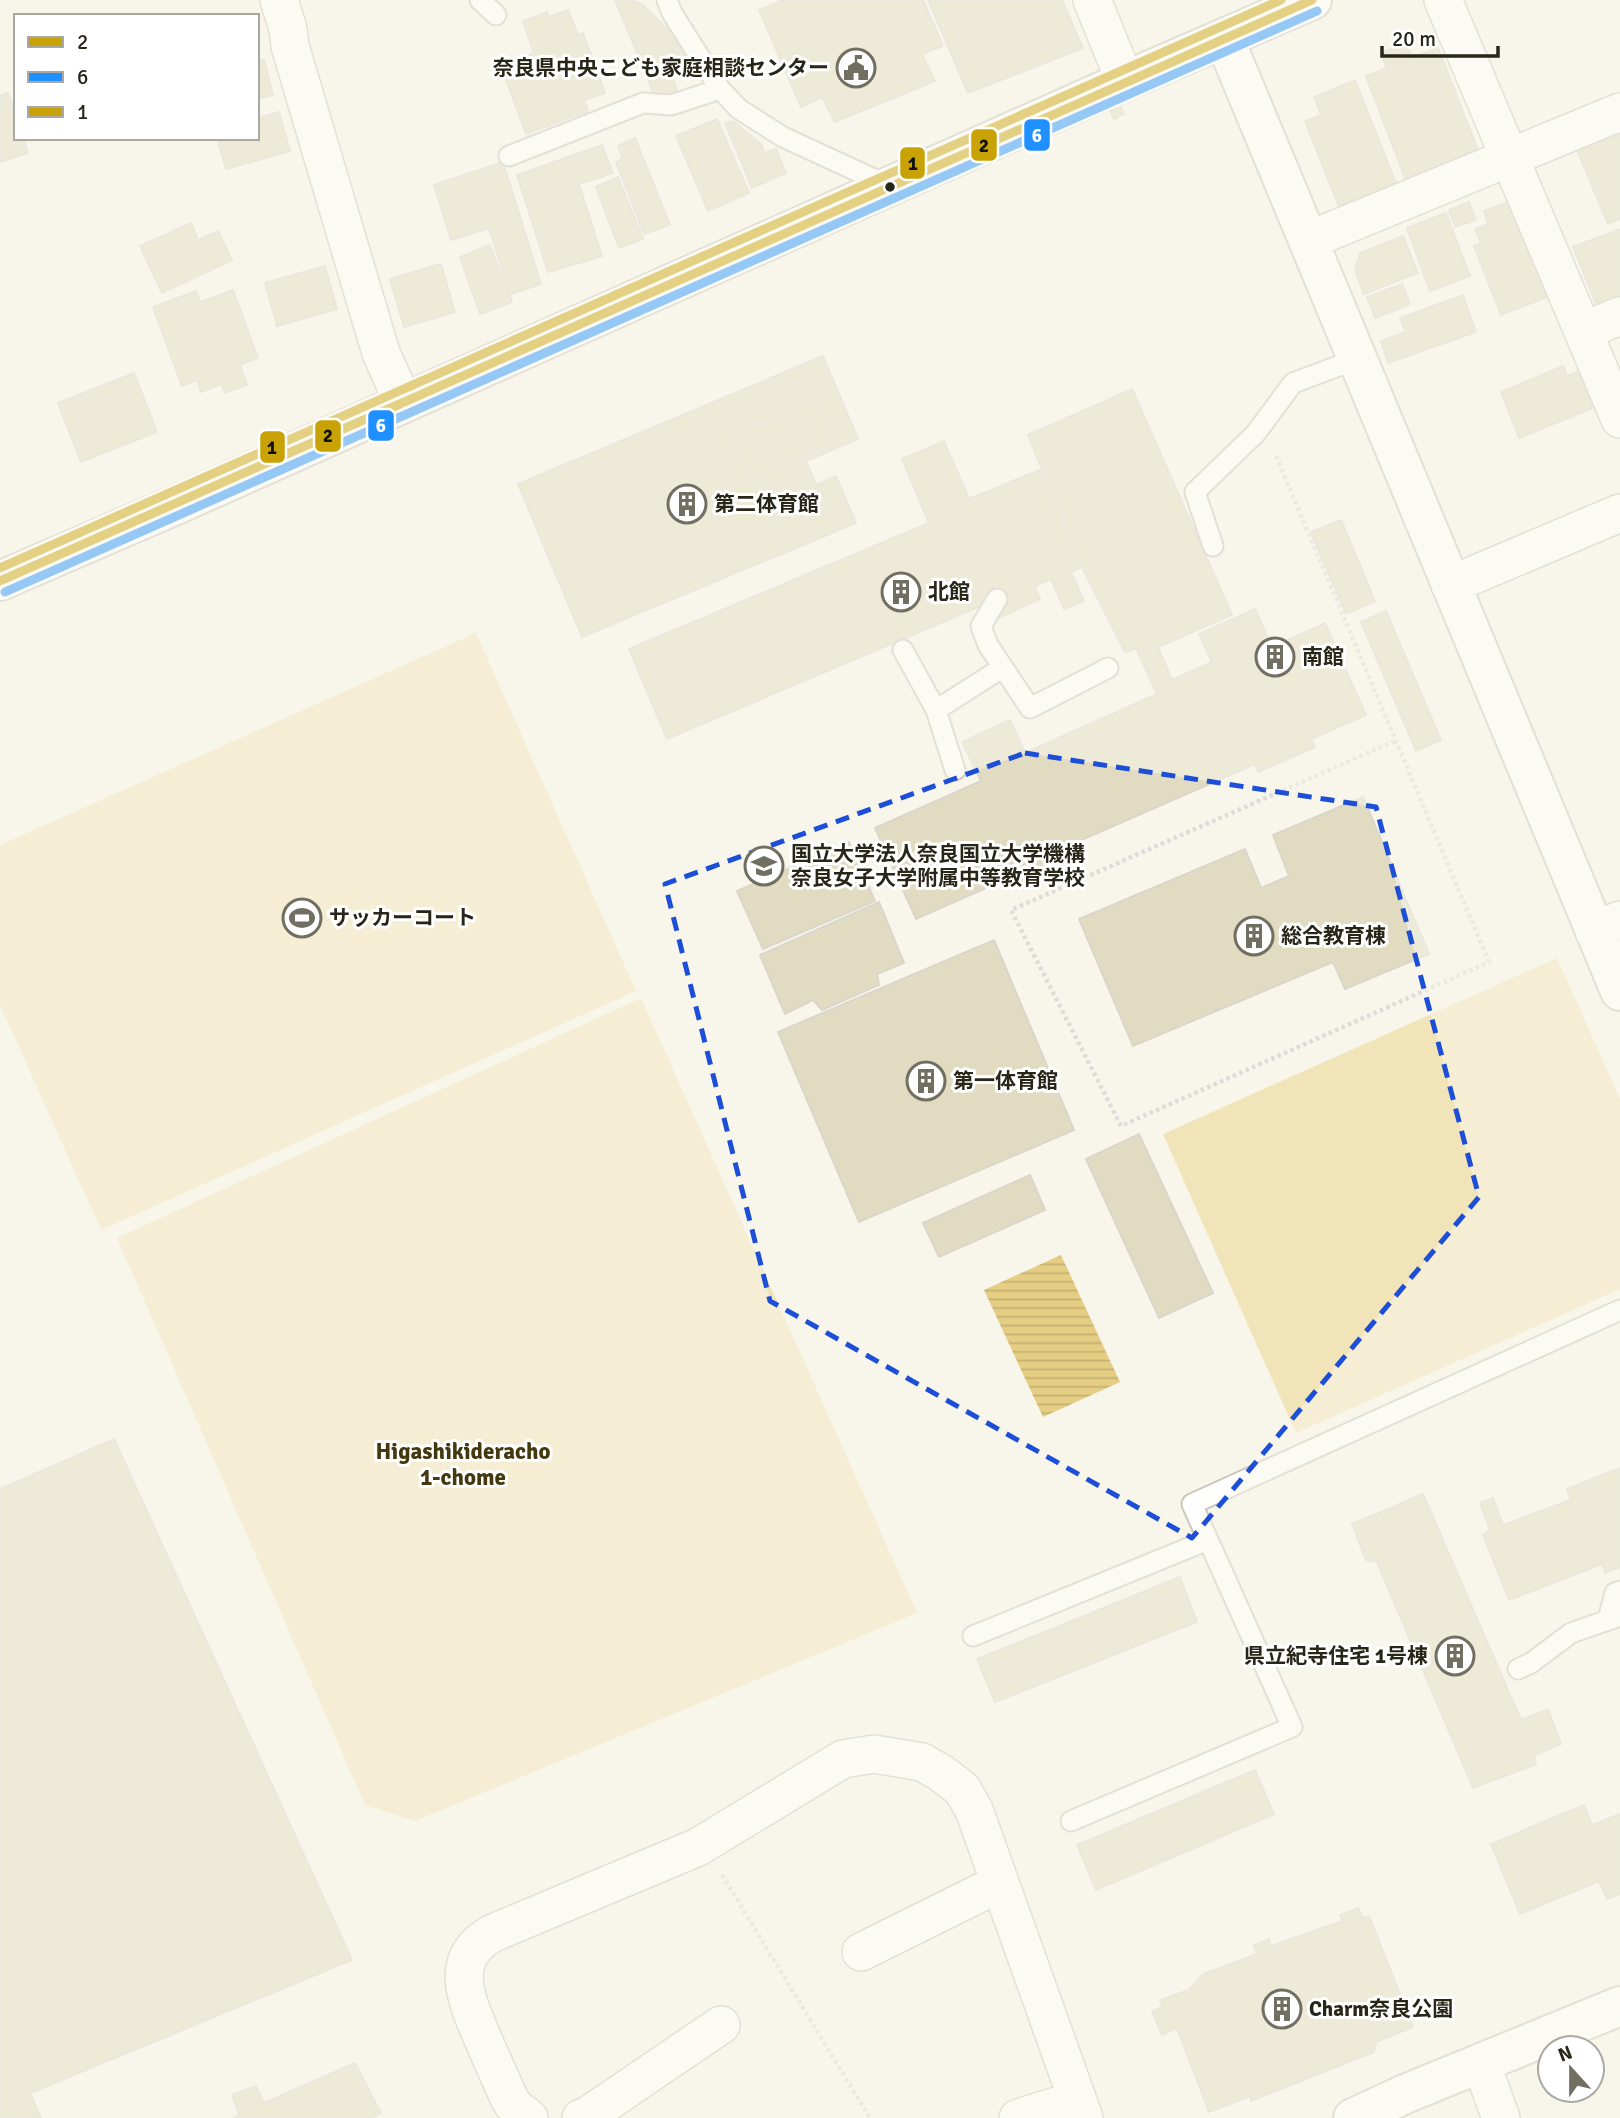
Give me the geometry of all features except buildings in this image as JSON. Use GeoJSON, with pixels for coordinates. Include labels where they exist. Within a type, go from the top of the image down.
{"type":"FeatureCollection","features":[{"type":"Feature","properties":{"kind":"street"},"geometry":{"type":"LineString","coordinates":[[279,0],[294,60],[381,353],[404,402]]}},
{"type":"Feature","properties":{"kind":"street"},"geometry":{"type":"LineString","coordinates":[[1091,0],[1125,80]]}},
{"type":"Feature","properties":{"kind":"street"},"geometry":{"type":"LineString","coordinates":[[0,581],[178,505],[1125,80],[1312,0]]}},
{"type":"Feature","properties":{"kind":"street"},"geometry":{"type":"LineString","coordinates":[[1443,0],[1620,419]]}},
{"type":"Feature","properties":{"kind":"street"},"geometry":{"type":"LineString","coordinates":[[1224,38],[1450,585],[1607,925],[1620,991]]}},
{"type":"Feature","properties":{"kind":"street"},"geometry":{"type":"LineString","coordinates":[[1309,240],[1620,112]]}},
{"type":"Feature","properties":{"kind":"street"},"geometry":{"type":"LineString","coordinates":[[1583,331],[1620,316]]}},
{"type":"Feature","properties":{"kind":"street"},"geometry":{"type":"LineString","coordinates":[[1450,585],[1620,513]]}},
{"type":"Feature","properties":{"kind":"street"},"geometry":{"type":"LineString","coordinates":[[529,2118],[510,2100],[468,2004],[463,1980],[468,1958],[477,1942],[703,1845],[843,1759],[874,1754],[922,1762],[962,1789],[974,1810],[1080,2109],[1018,2118]]}},
{"type":"Feature","properties":{"kind":"street"},"geometry":{"type":"LineString","coordinates":[[861,1952],[1000,1883]]}},
{"type":"Feature","properties":{"kind":"street"},"geometry":{"type":"LineString","coordinates":[[1353,2118],[1620,2006]]}},
{"type":"Feature","properties":{"kind":"street"},"geometry":{"type":"LineString","coordinates":[[580,2118],[587,2116],[721,2025]]}},
{"type":"Feature","properties":{"kind":"street"},"geometry":{"type":"LineString","coordinates":[[1480,2063],[1501,2118]]}},
{"type":"Feature","properties":{"kind":"lane"},"geometry":{"type":"LineString","coordinates":[[480,0],[496,15]]}},
{"type":"Feature","properties":{"kind":"lane"},"geometry":{"type":"LineString","coordinates":[[667,0],[720,89],[739,109],[783,136],[890,187]]}},
{"type":"Feature","properties":{"kind":"lane"},"geometry":{"type":"LineString","coordinates":[[509,156],[643,103],[671,104],[720,89]]}},
{"type":"Feature","properties":{"kind":"lane"},"geometry":{"type":"LineString","coordinates":[[1213,546],[1195,492],[1256,433],[1293,383],[1357,359]]}},
{"type":"Feature","properties":{"kind":"lane"},"geometry":{"type":"LineString","coordinates":[[997,599],[981,626],[988,645],[1030,708],[1108,668]]}},
{"type":"Feature","properties":{"kind":"lane"},"geometry":{"type":"LineString","coordinates":[[903,650],[936,710],[955,770]]}},
{"type":"Feature","properties":{"kind":"lane"},"geometry":{"type":"LineString","coordinates":[[936,710],[1002,668]]}},
{"type":"Feature","properties":{"kind":"lane"},"geometry":{"type":"LineString","coordinates":[[1071,1821],[1293,1727],[1192,1504],[1620,1310]]}},
{"type":"Feature","properties":{"kind":"lane"},"geometry":{"type":"LineString","coordinates":[[974,1636],[1208,1540]]}},
{"type":"Feature","properties":{"kind":"lane"},"geometry":{"type":"LineString","coordinates":[[1518,1669],[1531,1663],[1571,1633],[1614,1618],[1615,1593],[1620,1591]]}},
{"type":"Feature","properties":{"kind":"path"},"geometry":{"type":"LineString","coordinates":[[1265,422],[1277,459],[1489,962],[1121,1126],[1011,911],[1395,741]]}},
{"type":"Feature","properties":{"kind":"path"},"geometry":{"type":"LineString","coordinates":[[703,1845],[870,2118]]}},
{"type":"Feature","properties":{"kind":"highlighted area"},"geometry":{"type":"Polygon","coordinates":[[[1025,753],[1376,807],[1479,1197],[1192,1538],[770,1301],[665,884],[1025,753]]]}},
{"type":"Feature","properties":{"kind":"shaded area","name":"サッカーコート"},"geometry":{"type":"Polygon","coordinates":[[[476,633],[636,991],[101,1230],[0,1005],[0,845],[476,633]]]}},
{"type":"Feature","properties":{"kind":"shaded area"},"geometry":{"type":"Polygon","coordinates":[[[1557,958],[1620,1099],[1620,1289],[1296,1433],[1163,1134],[1557,958]]]}},
{"type":"Feature","properties":{"kind":"shaded area"},"geometry":{"type":"Polygon","coordinates":[[[641,998],[917,1613],[415,1821],[365,1805],[117,1238],[641,998]]]}},
{"type":"Feature","properties":{"kind":"shaded area"},"geometry":{"type":"Polygon","coordinates":[[[1061,1255],[1120,1382],[1043,1417],[984,1290],[1061,1255]]]}},
{"type":"Feature","properties":{"kind":"transit line","name":"1"},"geometry":{"type":"LineString","coordinates":[[0,568],[1281,0]]}},
{"type":"Feature","properties":{"kind":"transit line","name":"2"},"geometry":{"type":"LineString","coordinates":[[0,581],[1312,0]]}},
{"type":"Feature","properties":{"kind":"transit line","name":"6"},"geometry":{"type":"LineString","coordinates":[[5,592],[1317,11]]}},
{"type":"Feature","properties":{"kind":"place","name":"奈良県中央こども家庭相談センター"},"geometry":{"type":"Point","coordinates":[856,68]}},
{"type":"Feature","properties":{"kind":"place","name":"第二体育館"},"geometry":{"type":"Point","coordinates":[687,504]}},
{"type":"Feature","properties":{"kind":"place","name":"北館"},"geometry":{"type":"Point","coordinates":[901,592]}},
{"type":"Feature","properties":{"kind":"place","name":"南館"},"geometry":{"type":"Point","coordinates":[1275,657]}},
{"type":"Feature","properties":{"kind":"place","name":"国立大学法人奈良国立大学機構 奈良女子大学附属中等教育学校"},"geometry":{"type":"Point","coordinates":[764,866]}},
{"type":"Feature","properties":{"kind":"place","name":"サッカーコート"},"geometry":{"type":"Point","coordinates":[302,918]}},
{"type":"Feature","properties":{"kind":"place","name":"総合教育棟"},"geometry":{"type":"Point","coordinates":[1254,936]}},
{"type":"Feature","properties":{"kind":"place","name":"第一体育館"},"geometry":{"type":"Point","coordinates":[926,1081]}},
{"type":"Feature","properties":{"kind":"place","name":"県立紀寺住宅 1号棟"},"geometry":{"type":"Point","coordinates":[1455,1656]}},
{"type":"Feature","properties":{"kind":"place","name":"Charm奈良公園"},"geometry":{"type":"Point","coordinates":[1282,2009]}},
{"type":"Feature","properties":{"kind":"district","name":"Higashikideracho 1-chome"},"geometry":{"type":"Point","coordinates":[463,1464]}}]}
